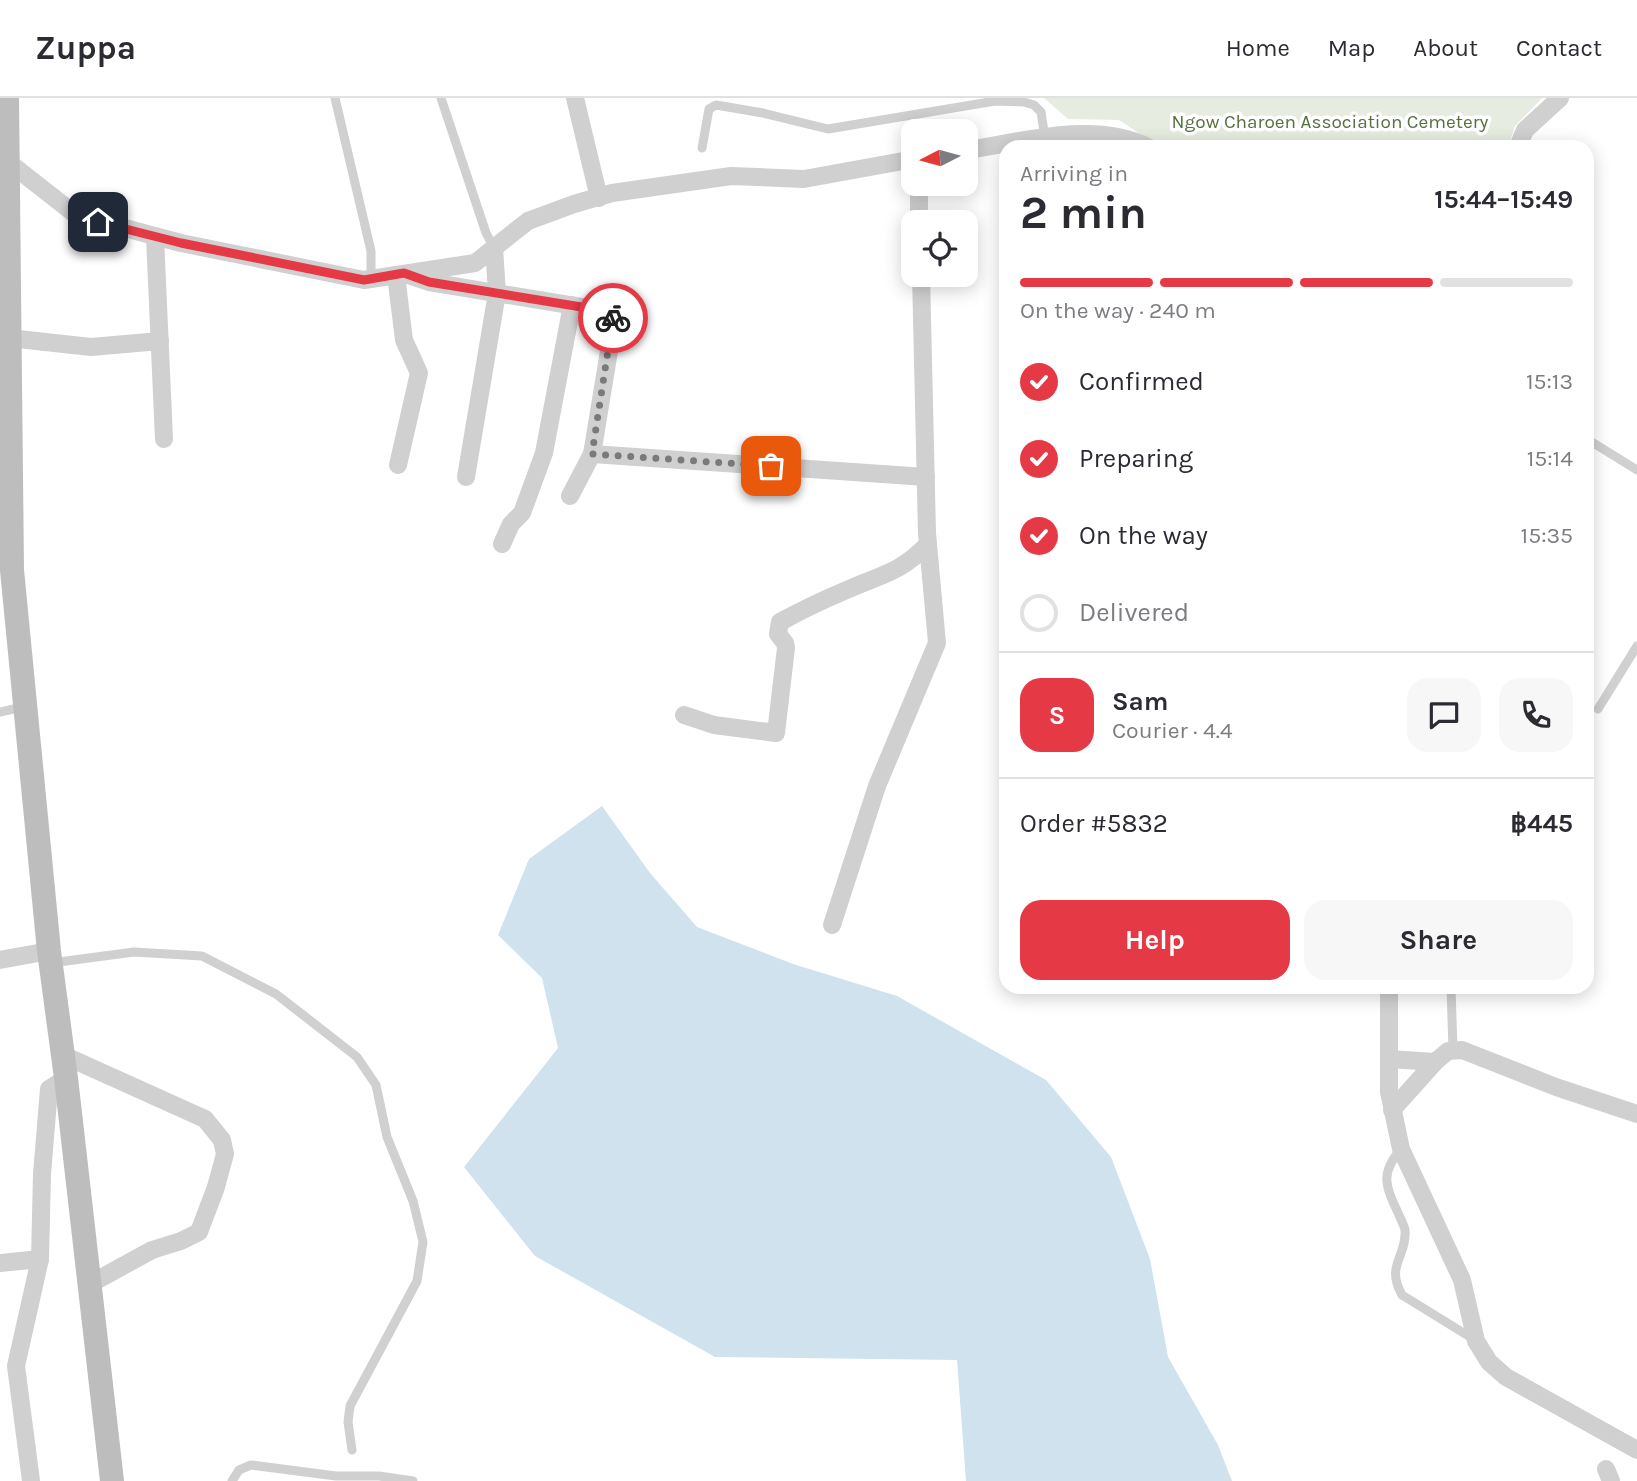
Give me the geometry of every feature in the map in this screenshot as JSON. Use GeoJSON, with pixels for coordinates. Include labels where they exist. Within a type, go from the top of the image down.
{"type":"FeatureCollection","features":[{"type":"Feature","properties":{"kind":"street"},"geometry":{"type":"LineString","coordinates":[[7,98],[3,158],[9,338],[6,575],[12,709],[50,957],[112,1481]]}},
{"type":"Feature","properties":{"kind":"street"},"geometry":{"type":"LineString","coordinates":[[576,98],[599,198]]}},
{"type":"Feature","properties":{"kind":"street"},"geometry":{"type":"LineString","coordinates":[[1521,140],[1525,130],[1560,98]]}},
{"type":"Feature","properties":{"kind":"street"},"geometry":{"type":"LineString","coordinates":[[1032,140],[1086,132],[1133,140]]}},
{"type":"Feature","properties":{"kind":"street"},"geometry":{"type":"LineString","coordinates":[[978,148],[999,145]]}},
{"type":"Feature","properties":{"kind":"street"},"geometry":{"type":"LineString","coordinates":[[3,158],[76,215],[155,237],[351,277],[371,278],[475,262],[528,221],[612,193],[731,176],[804,179],[901,161]]}},
{"type":"Feature","properties":{"kind":"street"},"geometry":{"type":"LineString","coordinates":[[155,237],[164,439]]}},
{"type":"Feature","properties":{"kind":"street"},"geometry":{"type":"LineString","coordinates":[[466,477],[497,293],[494,248]]}},
{"type":"Feature","properties":{"kind":"street"},"geometry":{"type":"LineString","coordinates":[[400,274],[429,282],[612,312],[614,321],[592,454],[570,496]]}},
{"type":"Feature","properties":{"kind":"street"},"geometry":{"type":"LineString","coordinates":[[398,465],[419,373],[404,340],[400,274]]}},
{"type":"Feature","properties":{"kind":"street"},"geometry":{"type":"LineString","coordinates":[[832,925],[877,786],[937,643],[928,544],[921,287]]}},
{"type":"Feature","properties":{"kind":"street"},"geometry":{"type":"LineString","coordinates":[[502,544],[511,524],[522,513],[544,453],[572,305]]}},
{"type":"Feature","properties":{"kind":"street"},"geometry":{"type":"LineString","coordinates":[[9,338],[91,347],[160,341]]}},
{"type":"Feature","properties":{"kind":"street"},"geometry":{"type":"LineString","coordinates":[[592,454],[926,477]]}},
{"type":"Feature","properties":{"kind":"street"},"geometry":{"type":"LineString","coordinates":[[684,715],[714,725],[776,733],[786,648],[778,634],[780,622],[852,588],[890,574],[914,558],[928,544]]}},
{"type":"Feature","properties":{"kind":"street"},"geometry":{"type":"LineString","coordinates":[[0,960],[50,957]]}},
{"type":"Feature","properties":{"kind":"street"},"geometry":{"type":"LineString","coordinates":[[1389,994],[1389,1092],[1401,1149],[1462,1280],[1476,1341],[1489,1362],[1506,1377],[1637,1450]]}},
{"type":"Feature","properties":{"kind":"street"},"geometry":{"type":"LineString","coordinates":[[1392,1110],[1440,1055],[1462,1050],[1556,1087],[1637,1114]]}},
{"type":"Feature","properties":{"kind":"street"},"geometry":{"type":"LineString","coordinates":[[1389,1059],[1435,1062]]}},
{"type":"Feature","properties":{"kind":"street"},"geometry":{"type":"LineString","coordinates":[[31,1481],[16,1366],[40,1259],[42,1174],[49,1089],[64,1066]]}},
{"type":"Feature","properties":{"kind":"street"},"geometry":{"type":"LineString","coordinates":[[64,1066],[205,1119],[222,1140],[225,1154],[199,1231],[181,1241],[152,1250],[90,1284]]}},
{"type":"Feature","properties":{"kind":"street"},"geometry":{"type":"LineString","coordinates":[[0,1263],[40,1259]]}},
{"type":"Feature","properties":{"kind":"lane"},"geometry":{"type":"LineString","coordinates":[[335,98],[371,251],[371,278]]}},
{"type":"Feature","properties":{"kind":"lane"},"geometry":{"type":"LineString","coordinates":[[441,98],[485,233],[494,248]]}},
{"type":"Feature","properties":{"kind":"lane"},"geometry":{"type":"LineString","coordinates":[[702,148],[709,109],[716,105],[828,129],[995,101],[1024,102],[1034,105],[1041,112],[1045,138]]}},
{"type":"Feature","properties":{"kind":"lane"},"geometry":{"type":"LineString","coordinates":[[1594,443],[1637,470]]}},
{"type":"Feature","properties":{"kind":"lane"},"geometry":{"type":"LineString","coordinates":[[1598,709],[1637,646]]}},
{"type":"Feature","properties":{"kind":"lane"},"geometry":{"type":"LineString","coordinates":[[50,957],[134,952],[202,956],[276,994],[357,1057],[376,1086],[387,1137],[413,1201],[423,1242],[417,1281],[350,1406],[348,1422],[352,1450]]}},
{"type":"Feature","properties":{"kind":"lane"},"geometry":{"type":"LineString","coordinates":[[1451,994],[1453,1050]]}},
{"type":"Feature","properties":{"kind":"lane"},"geometry":{"type":"LineString","coordinates":[[1401,1149],[1390,1162],[1386,1173],[1386,1189],[1405,1232],[1395,1282],[1402,1295],[1476,1341]]}},
{"type":"Feature","properties":{"kind":"lane"},"geometry":{"type":"LineString","coordinates":[[232,1481],[239,1469],[251,1465],[336,1476],[379,1476],[413,1481]]}},
{"type":"Feature","properties":{"kind":"green space","name":"Ngow Charoen Association Cemetery"},"geometry":{"type":"Polygon","coordinates":[[[1044,98],[1542,98],[1515,126],[1510,140],[1149,140],[1119,120],[1068,119],[1044,98]]]}},
{"type":"Feature","properties":{"kind":"water"},"geometry":{"type":"Polygon","coordinates":[[[602,806],[650,873],[697,927],[793,964],[897,996],[1046,1080],[1111,1157],[1150,1259],[1168,1357],[1218,1445],[1232,1481],[966,1481],[957,1360],[715,1357],[535,1256],[464,1167],[558,1048],[542,978],[498,935],[529,859],[602,806]]]}},
{"type":"Feature","properties":{"kind":"way so far"},"geometry":{"type":"LineString","coordinates":[[613,318],[592,454],[771,466]]}},
{"type":"Feature","properties":{"kind":"route"},"geometry":{"type":"LineString","coordinates":[[98,222],[181,243],[364,280],[404,273],[429,282],[612,312],[613,318]]}}]}
